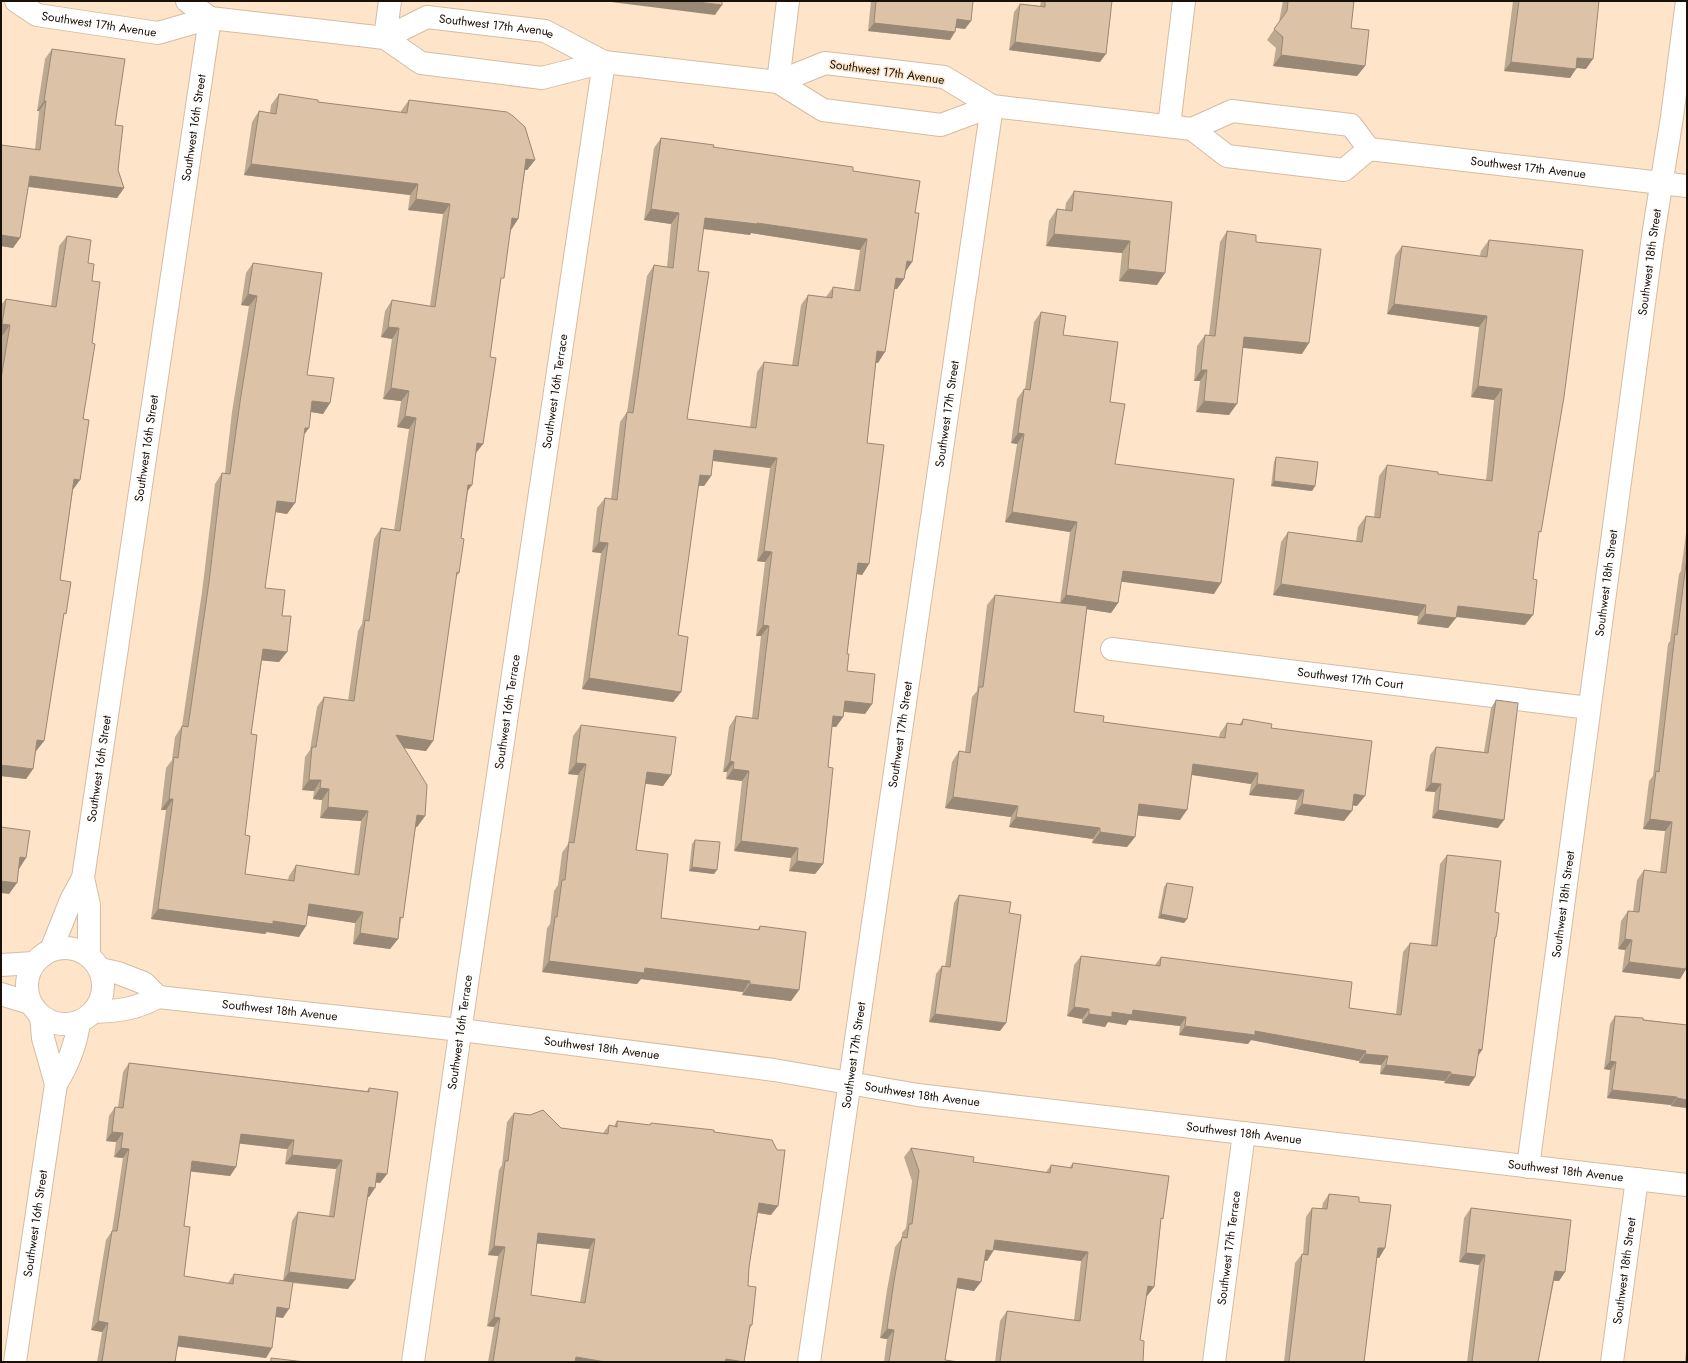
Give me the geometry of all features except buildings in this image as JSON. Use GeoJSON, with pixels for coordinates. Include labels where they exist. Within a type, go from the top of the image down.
{"type":"FeatureCollection","features":[{"type":"Feature","properties":{"kind":"street","name":"Southwest 17th Avenue"},"geometry":{"type":"LineString","coordinates":[[16,1],[37,15],[158,32],[210,18],[385,38],[421,63],[542,78],[604,62],[778,82],[824,110],[941,125],[992,106]]}},
{"type":"Feature","properties":{"kind":"street","name":"Southwest 17th Avenue"},"geometry":{"type":"LineString","coordinates":[[187,1],[210,18]]}},
{"type":"Feature","properties":{"kind":"street"},"geometry":{"type":"LineString","coordinates":[[385,38],[390,1]]}},
{"type":"Feature","properties":{"kind":"street"},"geometry":{"type":"LineString","coordinates":[[778,82],[788,1]]}},
{"type":"Feature","properties":{"kind":"street"},"geometry":{"type":"LineString","coordinates":[[1169,126],[1184,1]]}},
{"type":"Feature","properties":{"kind":"street","name":"Southwest 18th Street"},"geometry":{"type":"LineString","coordinates":[[1528,1166],[1589,708],[1687,1]]}},
{"type":"Feature","properties":{"kind":"street","name":"Southwest 17th Avenue"},"geometry":{"type":"LineString","coordinates":[[385,38],[427,17],[545,31],[604,62]]}},
{"type":"Feature","properties":{"kind":"street","name":"Southwest 16th Street"},"geometry":{"type":"LineString","coordinates":[[52,950],[71,900],[83,878],[210,18]]}},
{"type":"Feature","properties":{"kind":"street","name":"Southwest 16th Terrace"},"geometry":{"type":"LineString","coordinates":[[412,1362],[604,62]]}},
{"type":"Feature","properties":{"kind":"street","name":"Southwest 17th Avenue"},"geometry":{"type":"LineString","coordinates":[[778,82],[825,63],[944,77],[992,106],[1192,129]]}},
{"type":"Feature","properties":{"kind":"street","name":"Southwest 17th Street"},"geometry":{"type":"LineString","coordinates":[[809,1362],[992,106]]}},
{"type":"Feature","properties":{"kind":"street"},"geometry":{"type":"LineString","coordinates":[[1232,111],[1351,126],[1369,149],[1344,170],[1227,156],[1192,129],[1232,111]]}},
{"type":"Feature","properties":{"kind":"street","name":"Southwest 17th Avenue"},"geometry":{"type":"LineString","coordinates":[[1369,149],[1687,186]]}},
{"type":"Feature","properties":{"kind":"street","name":"Southwest 17th Court"},"geometry":{"type":"LineString","coordinates":[[1112,650],[1589,708]]}},
{"type":"Feature","properties":{"kind":"street","name":"Southwest 16th Street"},"geometry":{"type":"LineString","coordinates":[[83,878],[89,905],[95,963]]}},
{"type":"Feature","properties":{"kind":"street"},"geometry":{"type":"LineString","coordinates":[[1,994],[36,1010],[53,1023],[66,1025],[86,1017],[143,1006],[158,997],[144,983],[95,963],[78,950],[64,948],[52,950],[42,955],[34,963],[29,972],[27,992],[36,1010]]}},
{"type":"Feature","properties":{"kind":"street"},"geometry":{"type":"LineString","coordinates":[[1,965],[34,963]]}},
{"type":"Feature","properties":{"kind":"street"},"geometry":{"type":"LineString","coordinates":[[86,1017],[100,1003],[103,991],[103,980],[95,963]]}},
{"type":"Feature","properties":{"kind":"street","name":"Southwest 18th Avenue"},"geometry":{"type":"LineString","coordinates":[[158,997],[461,1030],[774,1070],[926,1096],[1687,1185]]}},
{"type":"Feature","properties":{"kind":"street","name":"Southwest 16th Street"},"geometry":{"type":"LineString","coordinates":[[36,1010],[56,1084]]}},
{"type":"Feature","properties":{"kind":"street","name":"Southwest 16th Street"},"geometry":{"type":"LineString","coordinates":[[15,1362],[56,1084],[67,1065],[86,1017]]}},
{"type":"Feature","properties":{"kind":"street","name":"Southwest 17th Terrace"},"geometry":{"type":"LineString","coordinates":[[1214,1362],[1244,1133]]}},
{"type":"Feature","properties":{"kind":"street","name":"Southwest 18th Street"},"geometry":{"type":"LineString","coordinates":[[1612,1362],[1637,1179]]}}]}
